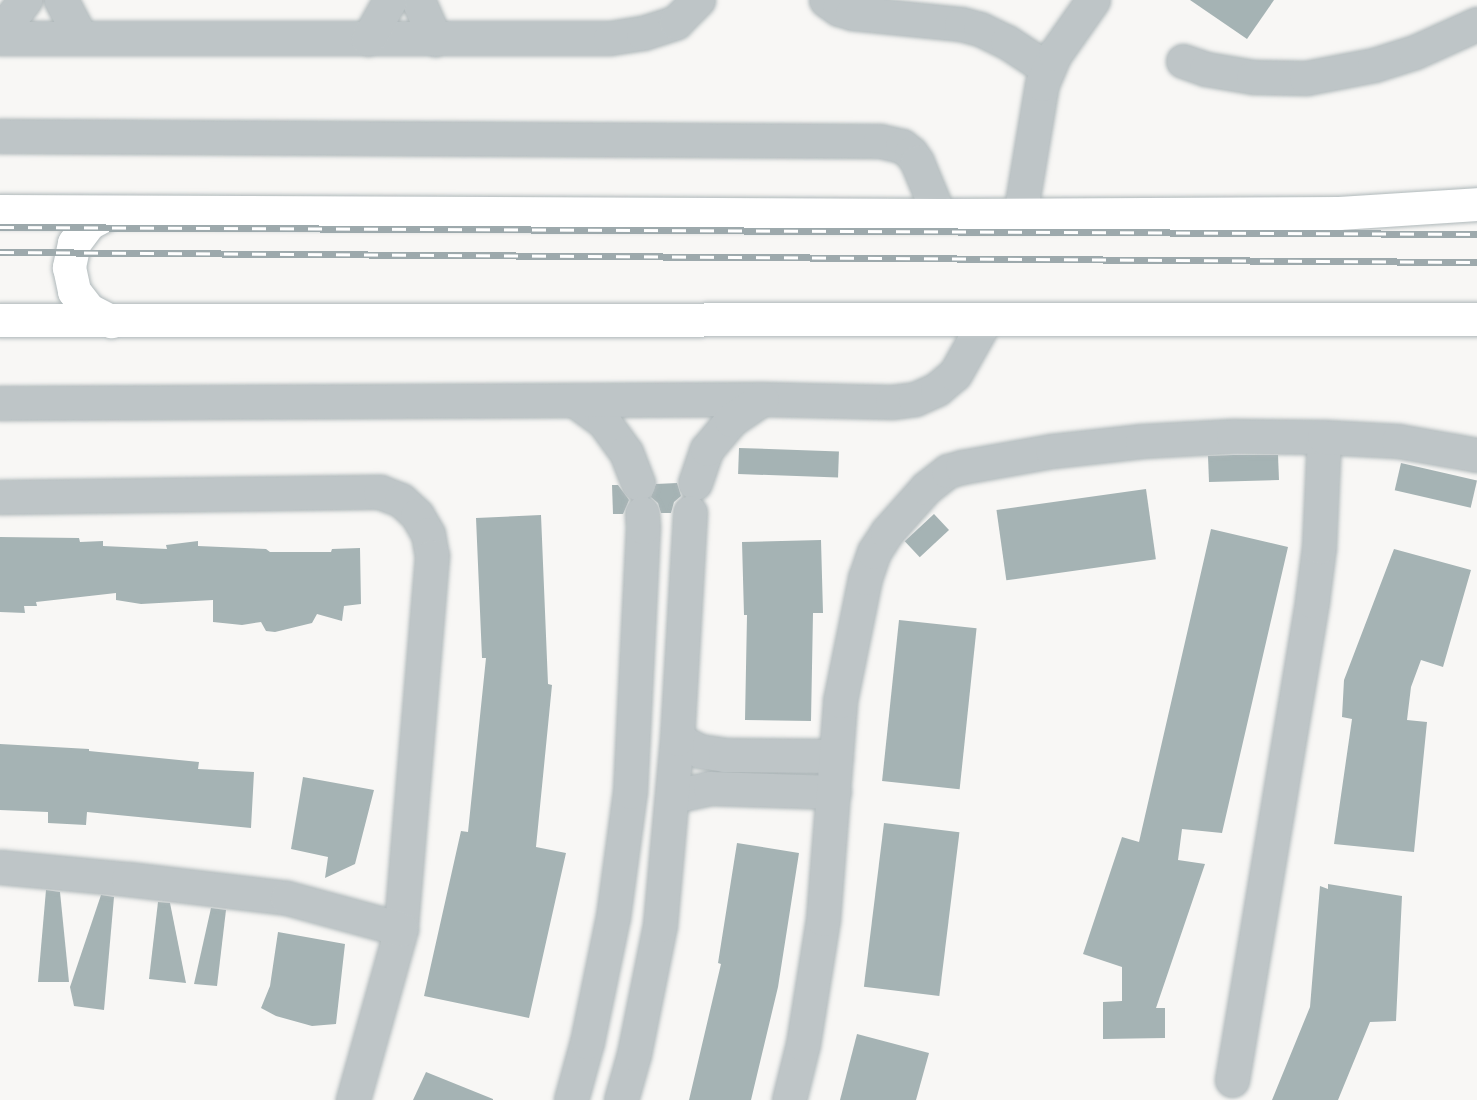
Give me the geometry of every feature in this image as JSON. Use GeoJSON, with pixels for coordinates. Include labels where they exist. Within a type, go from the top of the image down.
{"type":"FeatureCollection","features":[{"type":"Feature","properties":{"kind":"main road"},"geometry":{"type":"LineString","coordinates":[[0,211],[1020,215],[1339,213],[1477,204]]}},
{"type":"Feature","properties":{"kind":"main road"},"geometry":{"type":"LineString","coordinates":[[111,212],[89,223],[74,243],[69,267],[75,291],[89,310],[111,321]]}},
{"type":"Feature","properties":{"kind":"main road"},"geometry":{"type":"LineString","coordinates":[[0,321],[1473,321]]}},
{"type":"Feature","properties":{"kind":"street"},"geometry":{"type":"LineString","coordinates":[[0,32],[25,0]]}},
{"type":"Feature","properties":{"kind":"street"},"geometry":{"type":"LineString","coordinates":[[61,0],[81,38]]}},
{"type":"Feature","properties":{"kind":"street"},"geometry":{"type":"LineString","coordinates":[[368,39],[390,0]]}},
{"type":"Feature","properties":{"kind":"street"},"geometry":{"type":"LineString","coordinates":[[418,0],[435,39]]}},
{"type":"Feature","properties":{"kind":"street"},"geometry":{"type":"LineString","coordinates":[[0,38],[610,38],[643,33],[676,22],[698,0]]}},
{"type":"Feature","properties":{"kind":"street"},"geometry":{"type":"LineString","coordinates":[[826,0],[839,9],[852,13],[961,24],[980,29],[1007,42],[1048,69]]}},
{"type":"Feature","properties":{"kind":"street"},"geometry":{"type":"LineString","coordinates":[[1020,215],[1042,84],[1048,69],[1093,0]]}},
{"type":"Feature","properties":{"kind":"street"},"geometry":{"type":"LineString","coordinates":[[1183,61],[1206,69],[1254,77],[1306,78],[1364,67],[1405,56],[1477,24]]}},
{"type":"Feature","properties":{"kind":"street"},"geometry":{"type":"LineString","coordinates":[[0,136],[880,141],[902,146],[911,153],[939,215]]}},
{"type":"Feature","properties":{"kind":"street"},"geometry":{"type":"LineString","coordinates":[[0,403],[762,399],[891,402],[915,399],[937,389],[955,374],[986,320]]}},
{"type":"Feature","properties":{"kind":"street"},"geometry":{"type":"LineString","coordinates":[[621,1100],[634,1054],[660,925],[673,796],[692,498],[707,449],[731,420],[762,399]]}},
{"type":"Feature","properties":{"kind":"street"},"geometry":{"type":"LineString","coordinates":[[571,1100],[587,1042],[613,917],[630,792],[642,561],[640,499],[626,452],[604,422],[574,400]]}},
{"type":"Feature","properties":{"kind":"street"},"geometry":{"type":"LineString","coordinates":[[789,1100],[803,1044],[823,919],[840,701],[865,578],[871,561],[887,532],[936,479],[948,471],[1052,451],[1142,441],[1233,436],[1398,441],[1477,454]]}},
{"type":"Feature","properties":{"kind":"street"},"geometry":{"type":"LineString","coordinates":[[1232,1080],[1312,601],[1319,547],[1324,437]]}},
{"type":"Feature","properties":{"kind":"street"},"geometry":{"type":"LineString","coordinates":[[0,497],[380,492],[401,500],[417,515],[428,534],[432,556],[401,929],[353,1100]]}},
{"type":"Feature","properties":{"kind":"street"},"geometry":{"type":"LineString","coordinates":[[642,561],[687,562]]}},
{"type":"Feature","properties":{"kind":"street"},"geometry":{"type":"LineString","coordinates":[[677,739],[700,751],[718,755],[836,756]]}},
{"type":"Feature","properties":{"kind":"street"},"geometry":{"type":"LineString","coordinates":[[673,796],[710,788],[834,792]]}},
{"type":"Feature","properties":{"kind":"street"},"geometry":{"type":"LineString","coordinates":[[0,867],[128,879],[287,898],[401,929]]}},
{"type":"Feature","properties":{"kind":"building"},"geometry":{"type":"Polygon","coordinates":[[[1190,0],[1274,0],[1247,39],[1190,0]]]}},
{"type":"Feature","properties":{"kind":"building"},"geometry":{"type":"Polygon","coordinates":[[[739,448],[839,451],[838,477],[738,474],[739,448]]]}},
{"type":"Feature","properties":{"kind":"building"},"geometry":{"type":"Polygon","coordinates":[[[1278,455],[1279,480],[1209,482],[1208,456],[1278,455]]]}},
{"type":"Feature","properties":{"kind":"building"},"geometry":{"type":"Polygon","coordinates":[[[1401,463],[1477,481],[1471,508],[1395,490],[1401,463]]]}},
{"type":"Feature","properties":{"kind":"building"},"geometry":{"type":"Polygon","coordinates":[[[677,483],[681,496],[674,502],[671,513],[661,513],[658,503],[651,497],[656,484],[677,483]]]}},
{"type":"Feature","properties":{"kind":"building"},"geometry":{"type":"Polygon","coordinates":[[[612,485],[618,485],[629,500],[623,514],[613,514],[612,485]]]}},
{"type":"Feature","properties":{"kind":"building"},"geometry":{"type":"Polygon","coordinates":[[[1146,489],[1156,559],[1006,580],[996,510],[1146,489]]]}},
{"type":"Feature","properties":{"kind":"building"},"geometry":{"type":"Polygon","coordinates":[[[934,514],[949,530],[920,557],[905,541],[934,514]]]}},
{"type":"Feature","properties":{"kind":"building"},"geometry":{"type":"Polygon","coordinates":[[[541,515],[548,684],[552,685],[536,847],[566,853],[529,1018],[424,996],[461,831],[468,832],[486,658],[482,658],[476,518],[541,515]]]}},
{"type":"Feature","properties":{"kind":"building"},"geometry":{"type":"Polygon","coordinates":[[[1211,529],[1288,547],[1222,833],[1182,829],[1178,860],[1205,864],[1156,1008],[1165,1008],[1165,1038],[1103,1039],[1103,1002],[1122,1001],[1122,967],[1083,954],[1122,837],[1139,842],[1211,529]]]}},
{"type":"Feature","properties":{"kind":"building"},"geometry":{"type":"Polygon","coordinates":[[[0,537],[79,538],[80,542],[103,541],[103,546],[167,549],[166,545],[198,541],[198,546],[266,549],[270,552],[331,552],[332,549],[360,548],[361,604],[344,606],[342,621],[317,614],[312,623],[275,632],[266,631],[261,622],[242,625],[213,622],[213,600],[141,604],[116,600],[116,593],[36,602],[37,606],[24,606],[25,613],[0,612],[0,537]]]}},
{"type":"Feature","properties":{"kind":"building"},"geometry":{"type":"Polygon","coordinates":[[[821,540],[823,613],[813,613],[811,721],[745,720],[747,615],[744,615],[742,542],[821,540]]]}},
{"type":"Feature","properties":{"kind":"building"},"geometry":{"type":"Polygon","coordinates":[[[1394,549],[1471,570],[1443,667],[1421,660],[1411,687],[1407,720],[1427,722],[1414,852],[1334,844],[1352,719],[1342,717],[1344,680],[1394,549]]]}},
{"type":"Feature","properties":{"kind":"building"},"geometry":{"type":"Polygon","coordinates":[[[899,620],[977,628],[960,789],[882,781],[899,620]]]}},
{"type":"Feature","properties":{"kind":"building"},"geometry":{"type":"Polygon","coordinates":[[[0,744],[89,749],[89,751],[199,762],[198,769],[254,772],[251,828],[87,812],[86,825],[48,823],[48,812],[0,810],[0,744]]]}},
{"type":"Feature","properties":{"kind":"building"},"geometry":{"type":"Polygon","coordinates":[[[303,777],[374,790],[355,864],[325,878],[328,857],[291,849],[303,777]]]}},
{"type":"Feature","properties":{"kind":"building"},"geometry":{"type":"Polygon","coordinates":[[[884,823],[959,832],[939,996],[864,987],[884,823]]]}},
{"type":"Feature","properties":{"kind":"building"},"geometry":{"type":"Polygon","coordinates":[[[737,843],[799,853],[778,987],[751,1100],[689,1100],[721,964],[718,963],[737,843]]]}},
{"type":"Feature","properties":{"kind":"building"},"geometry":{"type":"Polygon","coordinates":[[[1328,884],[1402,896],[1396,1021],[1370,1022],[1338,1100],[1272,1100],[1310,1007],[1320,886],[1328,889],[1328,884]]]}},
{"type":"Feature","properties":{"kind":"building"},"geometry":{"type":"Polygon","coordinates":[[[46,890],[60,892],[69,982],[38,982],[46,890]]]}},
{"type":"Feature","properties":{"kind":"building"},"geometry":{"type":"Polygon","coordinates":[[[101,895],[114,897],[104,1010],[74,1006],[70,987],[101,895]]]}},
{"type":"Feature","properties":{"kind":"building"},"geometry":{"type":"Polygon","coordinates":[[[158,902],[170,903],[186,983],[149,979],[158,902]]]}},
{"type":"Feature","properties":{"kind":"building"},"geometry":{"type":"Polygon","coordinates":[[[211,908],[226,910],[217,986],[194,984],[211,908]]]}},
{"type":"Feature","properties":{"kind":"building"},"geometry":{"type":"Polygon","coordinates":[[[278,932],[345,944],[336,1024],[312,1026],[276,1016],[261,1008],[270,986],[278,932]]]}},
{"type":"Feature","properties":{"kind":"building"},"geometry":{"type":"Polygon","coordinates":[[[857,1034],[929,1053],[916,1100],[840,1100],[857,1034]]]}},
{"type":"Feature","properties":{"kind":"building"},"geometry":{"type":"Polygon","coordinates":[[[426,1072],[493,1099],[493,1100],[413,1100],[426,1072]]]}},
{"type":"Feature","properties":{"kind":"railway"},"geometry":{"type":"LineString","coordinates":[[0,227],[1477,234]]}},
{"type":"Feature","properties":{"kind":"railway"},"geometry":{"type":"LineString","coordinates":[[0,252],[1477,262]]}}]}
